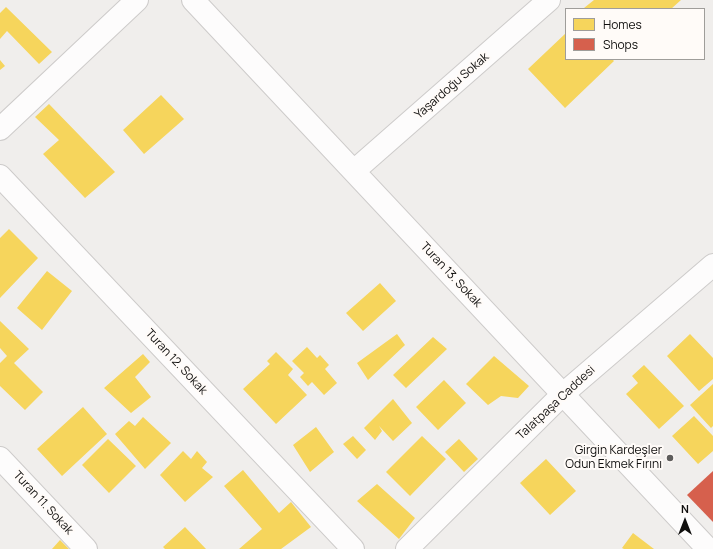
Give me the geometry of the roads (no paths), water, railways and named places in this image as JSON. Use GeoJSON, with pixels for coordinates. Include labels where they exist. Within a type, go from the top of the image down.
{"type":"FeatureCollection","features":[{"type":"Feature","properties":{"kind":"street"},"geometry":{"type":"LineString","coordinates":[[0,129],[137,0]]}},
{"type":"Feature","properties":{"kind":"street","name":"Turan 13. Sokak"},"geometry":{"type":"LineString","coordinates":[[193,0],[708,549]]}},
{"type":"Feature","properties":{"kind":"street","name":"Yaşardoğu Sokak"},"geometry":{"type":"LineString","coordinates":[[354,171],[550,0]]}},
{"type":"Feature","properties":{"kind":"street","name":"Turan 12. Sokak"},"geometry":{"type":"LineString","coordinates":[[0,176],[353,549]]}},
{"type":"Feature","properties":{"kind":"street","name":"Talatpaşa Caddesi"},"geometry":{"type":"LineString","coordinates":[[407,549],[563,394],[713,265]]}},
{"type":"Feature","properties":{"kind":"street","name":"Turan 11. Sokak"},"geometry":{"type":"LineString","coordinates":[[0,458],[86,549]]}},
{"type":"Feature","properties":{"kind":"place","name":"Girgin Kardeşler Odun Ekmek Fırını"},"geometry":{"type":"Point","coordinates":[670,458]}}]}
